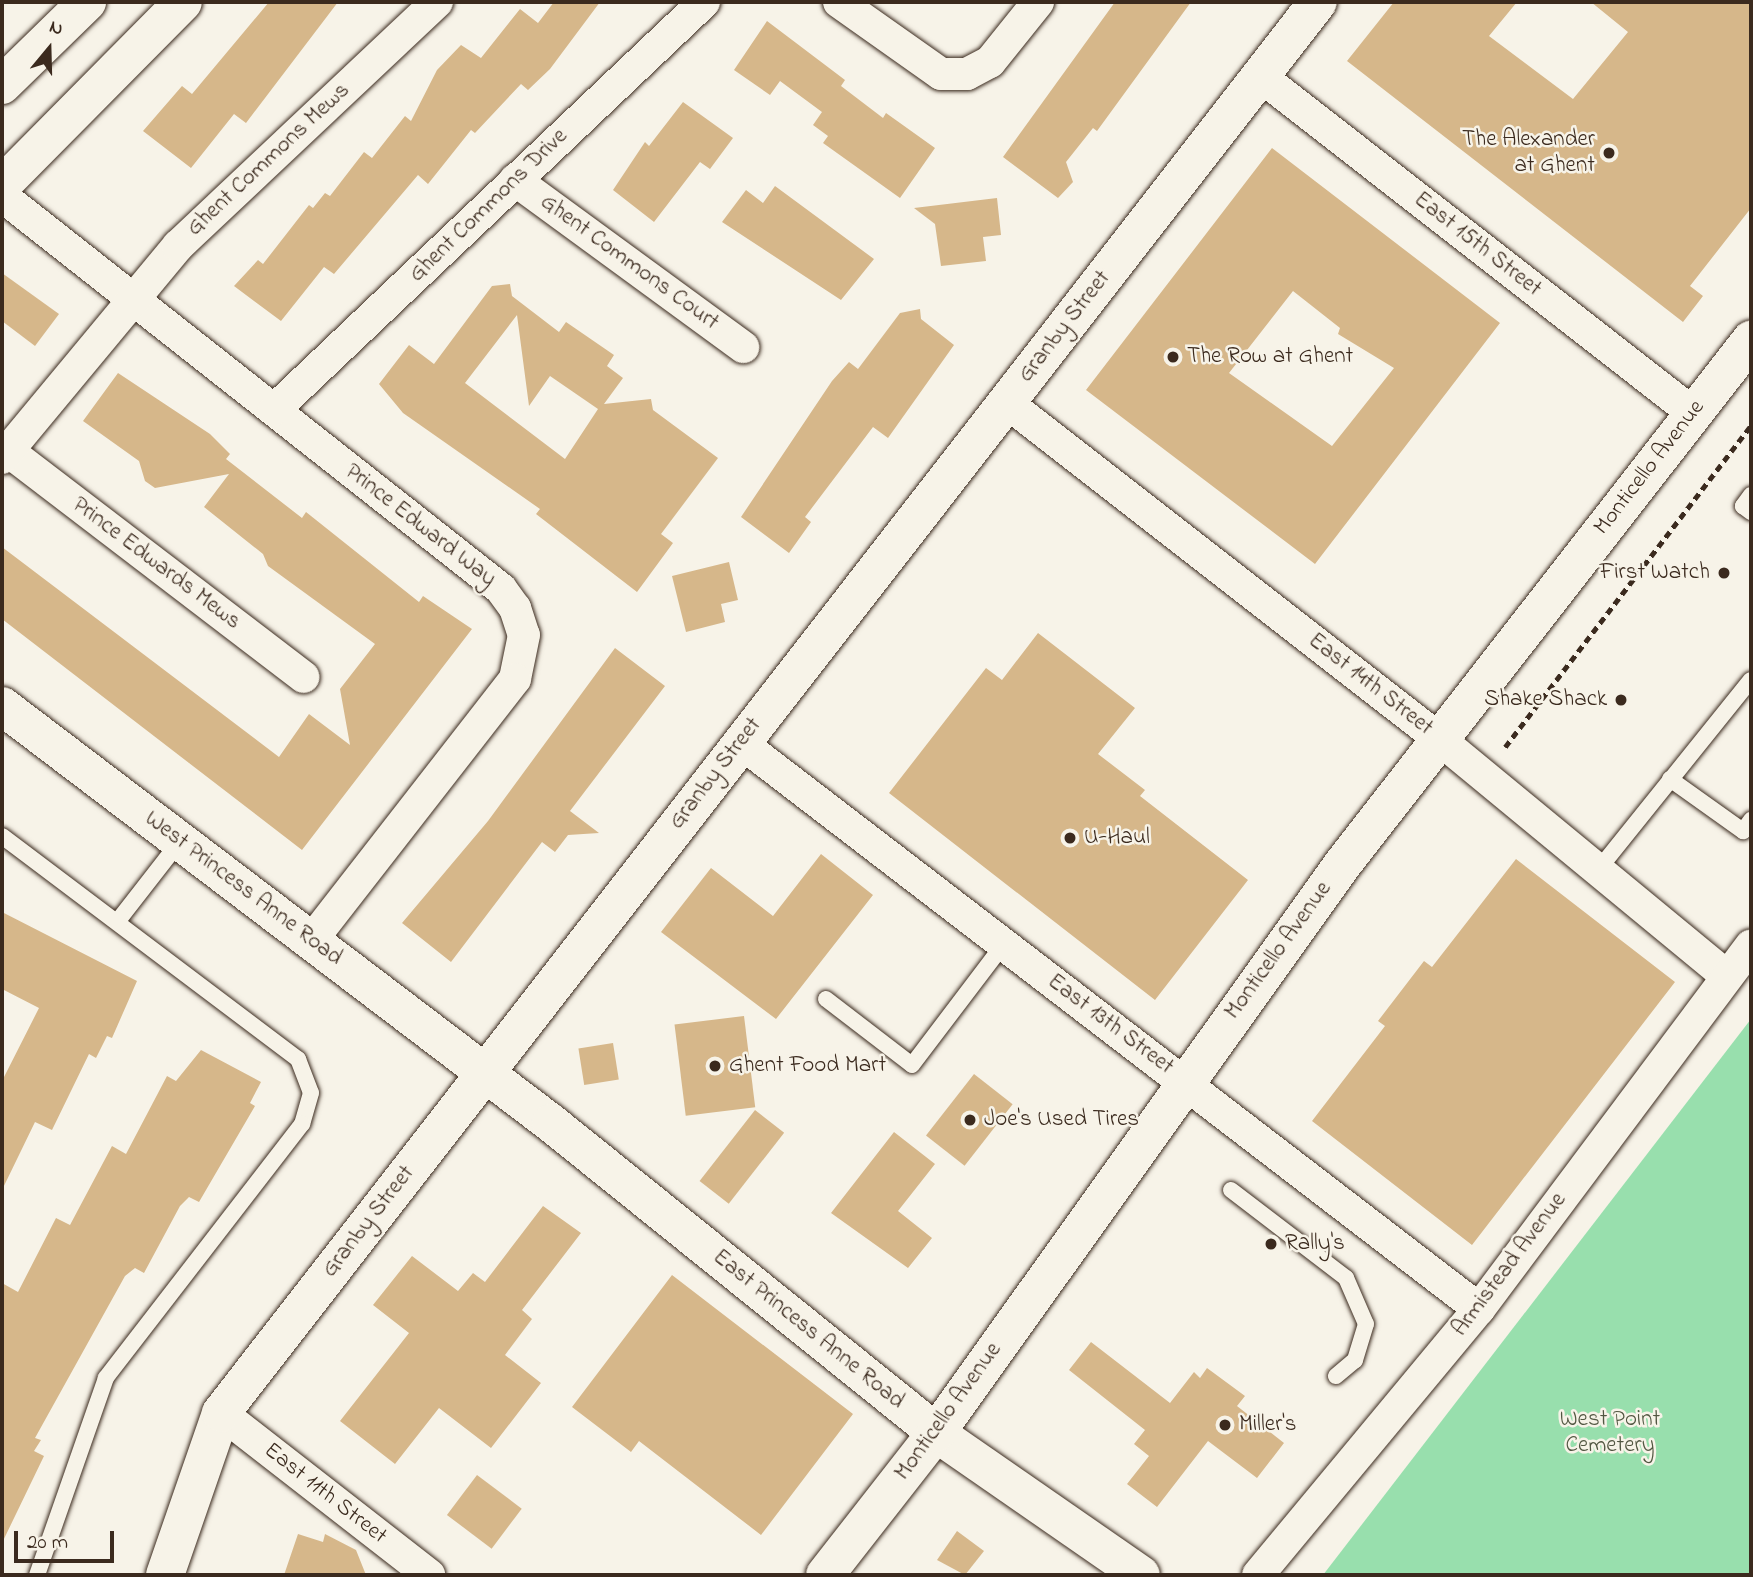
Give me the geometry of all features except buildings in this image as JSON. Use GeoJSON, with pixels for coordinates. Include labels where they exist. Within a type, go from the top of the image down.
{"type":"FeatureCollection","features":[{"type":"Feature","properties":{"kind":"main road"},"geometry":{"type":"LineString","coordinates":[[2,85],[87,2]]}},
{"type":"Feature","properties":{"kind":"main road"},"geometry":{"type":"LineString","coordinates":[[2,185],[183,2]]}},
{"type":"Feature","properties":{"kind":"main road","name":"Granby Street"},"geometry":{"type":"LineString","coordinates":[[165,1575],[221,1413],[1318,2]]}},
{"type":"Feature","properties":{"kind":"main road","name":"Monticello Avenue"},"geometry":{"type":"LineString","coordinates":[[825,1575],[936,1433],[1184,1081],[1438,738],[1751,340]]}},
{"type":"Feature","properties":{"kind":"main road","name":"West Princess Anne Road"},"geometry":{"type":"LineString","coordinates":[[2,706],[484,1074]]}},
{"type":"Feature","properties":{"kind":"main road","name":"East Princess Anne Road"},"geometry":{"type":"LineString","coordinates":[[484,1074],[936,1433],[1141,1575]]}},
{"type":"Feature","properties":{"kind":"street","name":"Ghent Commons Mews"},"geometry":{"type":"LineString","coordinates":[[109,327],[178,246],[437,2]]}},
{"type":"Feature","properties":{"kind":"street","name":"Ghent Commons Drive"},"geometry":{"type":"LineString","coordinates":[[274,410],[704,2]]}},
{"type":"Feature","properties":{"kind":"street"},"geometry":{"type":"LineString","coordinates":[[839,2],[941,74],[967,74],[990,62],[1038,2]]}},
{"type":"Feature","properties":{"kind":"street","name":"East 15th Street"},"geometry":{"type":"LineString","coordinates":[[1261,76],[1693,413]]}},
{"type":"Feature","properties":{"kind":"street","name":"Ghent Commons Court"},"geometry":{"type":"LineString","coordinates":[[515,180],[743,347]]}},
{"type":"Feature","properties":{"kind":"street","name":"Prince Edward Way"},"geometry":{"type":"LineString","coordinates":[[2,196],[130,302],[274,410],[500,589],[524,635],[515,679],[311,941]]}},
{"type":"Feature","properties":{"kind":"street","name":"Prince Edwards Mews"},"geometry":{"type":"LineString","coordinates":[[109,327],[5,454],[304,677]]}},
{"type":"Feature","properties":{"kind":"street","name":"East 14th Street"},"geometry":{"type":"LineString","coordinates":[[1006,402],[1438,738],[1727,976]]}},
{"type":"Feature","properties":{"kind":"street","name":"East 13th Street"},"geometry":{"type":"LineString","coordinates":[[741,743],[1479,1309]]}},
{"type":"Feature","properties":{"kind":"street","name":"Armistead Avenue"},"geometry":{"type":"LineString","coordinates":[[1258,1575],[1479,1309],[1751,945]]}},
{"type":"Feature","properties":{"kind":"street","name":"East 11th Street"},"geometry":{"type":"LineString","coordinates":[[221,1413],[401,1564],[429,1575]]}},
{"type":"Feature","properties":{"kind":"lane"},"geometry":{"type":"LineString","coordinates":[[1751,495],[1743,506],[1751,512]]}},
{"type":"Feature","properties":{"kind":"lane"},"geometry":{"type":"LineString","coordinates":[[1598,870],[1751,680]]}},
{"type":"Feature","properties":{"kind":"lane"},"geometry":{"type":"LineString","coordinates":[[1670,779],[1743,831],[1751,820]]}},
{"type":"Feature","properties":{"kind":"lane"},"geometry":{"type":"LineString","coordinates":[[2,836],[298,1059],[311,1093],[302,1124],[106,1378],[37,1575]]}},
{"type":"Feature","properties":{"kind":"lane"},"geometry":{"type":"LineString","coordinates":[[117,922],[180,842]]}},
{"type":"Feature","properties":{"kind":"lane"},"geometry":{"type":"LineString","coordinates":[[826,999],[912,1065],[1004,944]]}},
{"type":"Feature","properties":{"kind":"lane"},"geometry":{"type":"LineString","coordinates":[[1231,1190],[1346,1278],[1366,1324],[1355,1360],[1336,1376]]}},
{"type":"Feature","properties":{"kind":"path"},"geometry":{"type":"LineString","coordinates":[[1505,747],[1751,425]]}},
{"type":"Feature","properties":{"kind":"green space","name":"West Point Cemetery"},"geometry":{"type":"Polygon","coordinates":[[[1751,1019],[1751,1575],[1323,1575],[1751,1019]]]}},
{"type":"Feature","properties":{"kind":"place","name":"The Alexander at Ghent"},"geometry":{"type":"Point","coordinates":[1609,153]}},
{"type":"Feature","properties":{"kind":"place","name":"The Row at Ghent"},"geometry":{"type":"Point","coordinates":[1173,357]}},
{"type":"Feature","properties":{"kind":"place","name":"First Watch"},"geometry":{"type":"Point","coordinates":[1724,573]}},
{"type":"Feature","properties":{"kind":"place","name":"Shake Shack"},"geometry":{"type":"Point","coordinates":[1621,700]}},
{"type":"Feature","properties":{"kind":"place","name":"U-Haul"},"geometry":{"type":"Point","coordinates":[1070,838]}},
{"type":"Feature","properties":{"kind":"place","name":"Ghent Food Mart"},"geometry":{"type":"Point","coordinates":[715,1066]}},
{"type":"Feature","properties":{"kind":"place","name":"Joe's Used Tires"},"geometry":{"type":"Point","coordinates":[970,1120]}},
{"type":"Feature","properties":{"kind":"place","name":"Rally's"},"geometry":{"type":"Point","coordinates":[1271,1244]}},
{"type":"Feature","properties":{"kind":"place","name":"Miller's"},"geometry":{"type":"Point","coordinates":[1225,1425]}}]}
